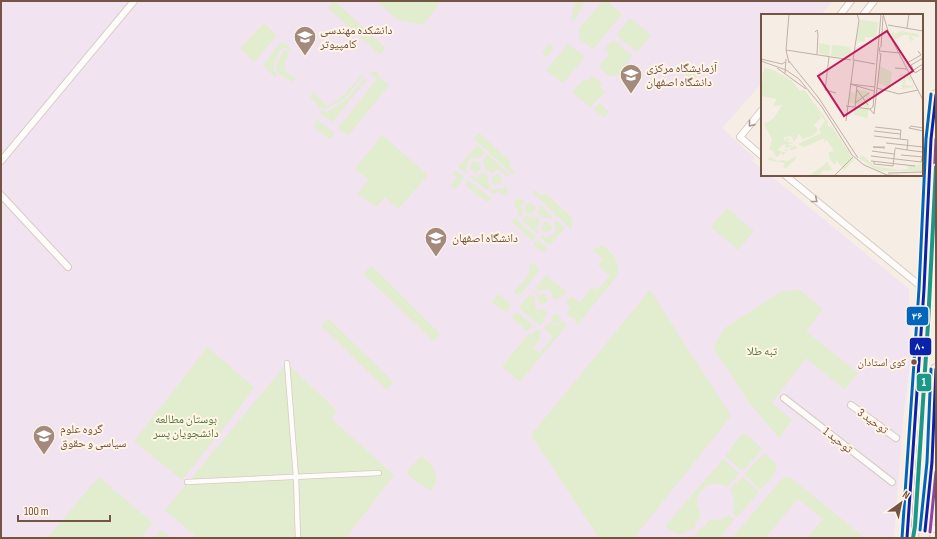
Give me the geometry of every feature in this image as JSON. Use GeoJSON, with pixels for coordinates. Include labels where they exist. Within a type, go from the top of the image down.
{"type":"FeatureCollection","features":[{"type":"Feature","properties":{"kind":"main road"},"geometry":{"type":"LineString","coordinates":[[907,538],[936,95]]}},
{"type":"Feature","properties":{"kind":"main road"},"geometry":{"type":"LineString","coordinates":[[924,538],[935,422],[936,369]]}},
{"type":"Feature","properties":{"kind":"main road"},"geometry":{"type":"LineString","coordinates":[[912,475],[930,477]]}},
{"type":"Feature","properties":{"kind":"street"},"geometry":{"type":"LineString","coordinates":[[1,161],[134,1]]}},
{"type":"Feature","properties":{"kind":"street"},"geometry":{"type":"LineString","coordinates":[[841,14],[851,1]]}},
{"type":"Feature","properties":{"kind":"street"},"geometry":{"type":"LineString","coordinates":[[864,14],[874,1]]}},
{"type":"Feature","properties":{"kind":"street"},"geometry":{"type":"LineString","coordinates":[[761,111],[740,137],[761,155]]}},
{"type":"Feature","properties":{"kind":"street"},"geometry":{"type":"LineString","coordinates":[[786,176],[924,289]]}},
{"type":"Feature","properties":{"kind":"street"},"geometry":{"type":"LineString","coordinates":[[1,194],[68,267]]}},
{"type":"Feature","properties":{"kind":"street"},"geometry":{"type":"LineString","coordinates":[[287,363],[296,477],[298,538]]}},
{"type":"Feature","properties":{"kind":"street","name":"توحید 1"},"geometry":{"type":"LineString","coordinates":[[784,398],[892,482]]}},
{"type":"Feature","properties":{"kind":"street","name":"توحید 3"},"geometry":{"type":"LineString","coordinates":[[851,405],[896,438]]}},
{"type":"Feature","properties":{"kind":"street"},"geometry":{"type":"LineString","coordinates":[[187,482],[379,473]]}},
{"type":"Feature","properties":{"kind":"street"},"geometry":{"type":"LineString","coordinates":[[926,527],[936,529]]}},
{"type":"Feature","properties":{"kind":"shaded area","name":"دانشگاه اصفهان"},"geometry":{"type":"Polygon","coordinates":[[[1,1],[833,1],[822,14],[761,14],[761,84],[722,128],[755,158],[752,161],[761,168],[761,176],[771,176],[909,289],[910,362],[903,421],[894,538],[1,538],[1,1]]]}},
{"type":"Feature","properties":{"kind":"green space"},"geometry":{"type":"Polygon","coordinates":[[[334,1],[385,48],[380,55],[328,8],[334,1]]]}},
{"type":"Feature","properties":{"kind":"green space"},"geometry":{"type":"Polygon","coordinates":[[[376,1],[441,1],[423,25],[398,20],[376,1]]]}},
{"type":"Feature","properties":{"kind":"green space"},"geometry":{"type":"Polygon","coordinates":[[[575,1],[586,1],[574,22],[571,19],[575,1]]]}},
{"type":"Feature","properties":{"kind":"green space"},"geometry":{"type":"Polygon","coordinates":[[[604,1],[607,1],[622,14],[593,49],[578,38],[580,34],[579,28],[604,1]]]}},
{"type":"Feature","properties":{"kind":"green space"},"geometry":{"type":"Polygon","coordinates":[[[630,18],[651,35],[637,52],[616,35],[630,18]]]}},
{"type":"Feature","properties":{"kind":"green space"},"geometry":{"type":"Polygon","coordinates":[[[264,23],[277,35],[254,62],[240,48],[264,23]]]}},
{"type":"Feature","properties":{"kind":"green space"},"geometry":{"type":"Polygon","coordinates":[[[613,40],[632,56],[617,76],[608,75],[599,67],[610,53],[604,49],[613,40]]]}},
{"type":"Feature","properties":{"kind":"green space"},"geometry":{"type":"Polygon","coordinates":[[[280,43],[285,43],[291,48],[290,50],[286,48],[281,49],[274,62],[274,68],[277,75],[274,77],[263,65],[280,43]]]}},
{"type":"Feature","properties":{"kind":"green space"},"geometry":{"type":"Polygon","coordinates":[[[549,44],[554,47],[547,57],[542,53],[549,44]]]}},
{"type":"Feature","properties":{"kind":"green space"},"geometry":{"type":"Polygon","coordinates":[[[568,44],[585,57],[563,83],[546,70],[568,44]]]}},
{"type":"Feature","properties":{"kind":"green space"},"geometry":{"type":"Polygon","coordinates":[[[284,50],[289,52],[284,68],[296,78],[293,82],[278,73],[276,70],[276,66],[284,50]]]}},
{"type":"Feature","properties":{"kind":"green space"},"geometry":{"type":"Polygon","coordinates":[[[688,66],[699,74],[694,82],[682,72],[688,66]]]}},
{"type":"Feature","properties":{"kind":"green space"},"geometry":{"type":"Polygon","coordinates":[[[377,71],[379,77],[389,85],[348,136],[338,128],[377,79],[370,73],[377,71]]]}},
{"type":"Feature","properties":{"kind":"green space"},"geometry":{"type":"Polygon","coordinates":[[[362,74],[364,75],[347,96],[345,94],[362,74]]]}},
{"type":"Feature","properties":{"kind":"green space"},"geometry":{"type":"Polygon","coordinates":[[[592,76],[602,83],[600,87],[605,92],[590,107],[572,92],[584,79],[587,82],[592,76]]]}},
{"type":"Feature","properties":{"kind":"green space"},"geometry":{"type":"Polygon","coordinates":[[[365,78],[366,81],[332,122],[321,114],[320,110],[327,112],[347,99],[365,78]]]}},
{"type":"Feature","properties":{"kind":"green space"},"geometry":{"type":"Polygon","coordinates":[[[313,92],[326,105],[333,103],[344,94],[346,98],[325,109],[320,108],[310,97],[313,92]]]}},
{"type":"Feature","properties":{"kind":"green space"},"geometry":{"type":"Polygon","coordinates":[[[600,103],[609,112],[604,118],[593,109],[600,103]]]}},
{"type":"Feature","properties":{"kind":"green space"},"geometry":{"type":"Polygon","coordinates":[[[316,119],[334,133],[333,137],[328,138],[314,127],[316,119]]]}},
{"type":"Feature","properties":{"kind":"green space"},"geometry":{"type":"Polygon","coordinates":[[[479,133],[511,162],[509,166],[515,172],[513,175],[474,139],[479,133]]]}},
{"type":"Feature","properties":{"kind":"green space"},"geometry":{"type":"Polygon","coordinates":[[[382,135],[428,175],[398,209],[385,197],[376,207],[357,193],[369,180],[355,169],[382,135]]]}},
{"type":"Feature","properties":{"kind":"green space"},"geometry":{"type":"Polygon","coordinates":[[[477,145],[484,151],[484,153],[480,158],[470,158],[465,170],[468,172],[467,174],[458,167],[477,145]]]}},
{"type":"Feature","properties":{"kind":"green space"},"geometry":{"type":"Polygon","coordinates":[[[486,156],[489,156],[510,175],[507,176],[498,169],[491,173],[485,168],[483,161],[486,156]]]}},
{"type":"Feature","properties":{"kind":"green space"},"geometry":{"type":"Polygon","coordinates":[[[472,161],[479,162],[481,169],[475,173],[470,168],[472,161]]]}},
{"type":"Feature","properties":{"kind":"green space"},"geometry":{"type":"Polygon","coordinates":[[[455,170],[464,177],[455,189],[450,186],[457,177],[453,174],[455,170]]]}},
{"type":"Feature","properties":{"kind":"green space"},"geometry":{"type":"Polygon","coordinates":[[[483,172],[487,176],[490,186],[487,190],[470,177],[471,175],[475,178],[483,172]]]}},
{"type":"Feature","properties":{"kind":"green space"},"geometry":{"type":"Polygon","coordinates":[[[498,174],[503,178],[500,184],[493,185],[492,177],[498,174]]]}},
{"type":"Feature","properties":{"kind":"green space"},"geometry":{"type":"Polygon","coordinates":[[[468,180],[491,198],[489,201],[487,202],[465,185],[468,180]]]}},
{"type":"Feature","properties":{"kind":"green space"},"geometry":{"type":"Polygon","coordinates":[[[505,185],[507,186],[508,192],[506,195],[503,195],[497,191],[494,195],[490,192],[493,189],[503,189],[505,185]]]}},
{"type":"Feature","properties":{"kind":"green space"},"geometry":{"type":"Polygon","coordinates":[[[534,190],[540,195],[545,193],[573,219],[571,229],[532,192],[534,190]]]}},
{"type":"Feature","properties":{"kind":"green space"},"geometry":{"type":"Polygon","coordinates":[[[517,199],[522,199],[525,201],[521,204],[523,214],[520,218],[517,215],[519,211],[514,205],[514,202],[517,199]]]}},
{"type":"Feature","properties":{"kind":"green space"},"geometry":{"type":"Polygon","coordinates":[[[531,202],[536,207],[533,213],[526,213],[525,205],[531,202]]]}},
{"type":"Feature","properties":{"kind":"green space"},"geometry":{"type":"Polygon","coordinates":[[[541,205],[552,217],[551,218],[544,218],[537,213],[541,205]]]}},
{"type":"Feature","properties":{"kind":"green space"},"geometry":{"type":"Polygon","coordinates":[[[727,208],[754,231],[738,250],[711,227],[727,208]]]}},
{"type":"Feature","properties":{"kind":"green space"},"geometry":{"type":"Polygon","coordinates":[[[526,216],[536,217],[540,220],[536,229],[539,233],[537,234],[522,220],[526,216]]]}},
{"type":"Feature","properties":{"kind":"green space"},"geometry":{"type":"Polygon","coordinates":[[[515,218],[536,237],[532,241],[511,221],[515,218]]]}},
{"type":"Feature","properties":{"kind":"green space"},"geometry":{"type":"Polygon","coordinates":[[[556,220],[564,227],[564,229],[551,244],[548,244],[540,237],[542,235],[546,238],[556,232],[554,221],[556,220]]]}},
{"type":"Feature","properties":{"kind":"green space"},"geometry":{"type":"Polygon","coordinates":[[[544,222],[550,223],[552,229],[546,233],[541,229],[544,222]]]}},
{"type":"Feature","properties":{"kind":"green space"},"geometry":{"type":"Polygon","coordinates":[[[538,240],[547,248],[544,253],[534,246],[538,240]]]}},
{"type":"Feature","properties":{"kind":"green space"},"geometry":{"type":"Polygon","coordinates":[[[602,245],[610,252],[617,262],[617,276],[578,324],[574,318],[573,319],[566,313],[570,308],[566,302],[571,296],[580,303],[592,287],[597,290],[610,276],[598,265],[603,259],[592,250],[602,245]]]}},
{"type":"Feature","properties":{"kind":"green space"},"geometry":{"type":"Polygon","coordinates":[[[535,263],[538,268],[538,272],[521,294],[517,295],[513,292],[528,275],[530,268],[529,264],[535,263]]]}},
{"type":"Feature","properties":{"kind":"green space"},"geometry":{"type":"Polygon","coordinates":[[[371,265],[440,334],[433,341],[364,274],[371,265]]]}},
{"type":"Feature","properties":{"kind":"green space"},"geometry":{"type":"Polygon","coordinates":[[[545,276],[547,276],[567,293],[562,297],[561,295],[557,300],[552,298],[552,292],[549,292],[549,288],[540,291],[536,288],[545,276]]]}},
{"type":"Feature","properties":{"kind":"green space"},"geometry":{"type":"Polygon","coordinates":[[[533,290],[540,295],[545,294],[548,300],[544,304],[538,302],[538,296],[532,291],[533,290]]]}},
{"type":"Feature","properties":{"kind":"green space"},"geometry":{"type":"Polygon","coordinates":[[[650,290],[731,416],[634,538],[599,538],[531,435],[650,290]]]}},
{"type":"Feature","properties":{"kind":"green space","name":"تبه طلا"},"geometry":{"type":"Polygon","coordinates":[[[800,290],[823,309],[806,331],[858,373],[845,390],[806,358],[772,403],[792,420],[779,438],[748,401],[714,349],[717,340],[726,327],[781,292],[800,290]]]}},
{"type":"Feature","properties":{"kind":"green space"},"geometry":{"type":"Polygon","coordinates":[[[497,295],[500,295],[510,304],[511,306],[507,312],[493,303],[497,295]]]}},
{"type":"Feature","properties":{"kind":"green space"},"geometry":{"type":"Polygon","coordinates":[[[529,295],[535,298],[537,317],[538,310],[544,309],[548,314],[543,319],[545,320],[541,325],[539,325],[519,307],[529,295]]]}},
{"type":"Feature","properties":{"kind":"green space"},"geometry":{"type":"Polygon","coordinates":[[[517,312],[532,325],[532,327],[526,330],[513,319],[512,317],[517,312]]]}},
{"type":"Feature","properties":{"kind":"green space"},"geometry":{"type":"Polygon","coordinates":[[[558,314],[561,320],[557,324],[551,322],[552,315],[558,314]]]}},
{"type":"Feature","properties":{"kind":"green space"},"geometry":{"type":"Polygon","coordinates":[[[328,318],[393,382],[387,390],[321,326],[328,318]]]}},
{"type":"Feature","properties":{"kind":"green space"},"geometry":{"type":"Polygon","coordinates":[[[562,320],[567,325],[520,382],[502,366],[526,336],[533,333],[536,329],[541,333],[539,336],[541,338],[533,348],[540,353],[553,337],[545,330],[545,327],[549,322],[557,326],[562,320]]]}},
{"type":"Feature","properties":{"kind":"green space","name":"بوستان مطالعه دانشجویان پسر"},"geometry":{"type":"Polygon","coordinates":[[[207,347],[254,387],[238,410],[182,480],[134,441],[207,347]]]}},
{"type":"Feature","properties":{"kind":"green space"},"geometry":{"type":"Polygon","coordinates":[[[287,363],[337,411],[332,419],[394,475],[346,538],[198,538],[165,510],[287,363]]]}},
{"type":"Feature","properties":{"kind":"green space"},"geometry":{"type":"Polygon","coordinates":[[[743,434],[749,436],[761,448],[761,451],[743,470],[741,470],[725,456],[743,434]]]}},
{"type":"Feature","properties":{"kind":"green space"},"geometry":{"type":"Polygon","coordinates":[[[764,454],[773,460],[776,470],[769,481],[760,490],[745,475],[745,473],[764,454]]]}},
{"type":"Feature","properties":{"kind":"green space"},"geometry":{"type":"Polygon","coordinates":[[[421,456],[435,471],[436,480],[431,490],[417,482],[406,472],[421,456]]]}},
{"type":"Feature","properties":{"kind":"green space"},"geometry":{"type":"Polygon","coordinates":[[[723,459],[739,474],[727,487],[722,484],[711,484],[703,489],[698,498],[697,505],[701,516],[695,523],[696,526],[693,529],[679,535],[665,527],[666,525],[723,459]]]}},
{"type":"Feature","properties":{"kind":"green space"},"geometry":{"type":"Polygon","coordinates":[[[99,477],[153,523],[140,538],[47,538],[99,477]]]}},
{"type":"Feature","properties":{"kind":"green space"},"geometry":{"type":"Polygon","coordinates":[[[742,477],[759,492],[737,517],[732,512],[734,501],[730,490],[742,477]]]}},
{"type":"Feature","properties":{"kind":"green space"},"geometry":{"type":"Polygon","coordinates":[[[785,477],[794,480],[865,538],[807,538],[823,519],[798,499],[765,538],[732,538],[785,477]]]}},
{"type":"Feature","properties":{"kind":"green space"},"geometry":{"type":"Polygon","coordinates":[[[729,515],[734,520],[720,538],[683,538],[689,536],[693,537],[710,519],[720,520],[729,515]]]}},
{"type":"Feature","properties":{"kind":"green space"},"geometry":{"type":"Polygon","coordinates":[[[162,530],[171,538],[154,538],[162,530]]]}},
{"type":"Feature","properties":{"kind":"metro line","name":"1"},"geometry":{"type":"LineString","coordinates":[[913,538],[928,324],[936,167]]}},
{"type":"Feature","properties":{"kind":"transit line","name":"۳۶"},"geometry":{"type":"LineString","coordinates":[[902,538],[919,289],[926,139],[931,94]]}},
{"type":"Feature","properties":{"kind":"transit line","name":"۸۰"},"geometry":{"type":"LineString","coordinates":[[907,538],[924,289],[931,139],[936,95]]}},
{"type":"Feature","properties":{"kind":"transit line"},"geometry":{"type":"LineString","coordinates":[[912,538],[929,289],[936,139]]}},
{"type":"Feature","properties":{"kind":"transit line","name":"۳۶"},"geometry":{"type":"LineString","coordinates":[[920,530],[927,462],[931,369]]}},
{"type":"Feature","properties":{"kind":"transit line","name":"۸۰"},"geometry":{"type":"LineString","coordinates":[[925,531],[932,462],[936,369]]}},
{"type":"Feature","properties":{"kind":"transit line"},"geometry":{"type":"LineString","coordinates":[[930,532],[936,472]]}},
{"type":"Feature","properties":{"kind":"place","name":"دانشکده مهندسی کامپیوتر"},"geometry":{"type":"Point","coordinates":[305,56]}},
{"type":"Feature","properties":{"kind":"place","name":"آزمایشگاه مرکزی دانشگاه اصفهان"},"geometry":{"type":"Point","coordinates":[631,94]}},
{"type":"Feature","properties":{"kind":"place","name":"دانشگاه اصفهان"},"geometry":{"type":"Point","coordinates":[436,258]}},
{"type":"Feature","properties":{"kind":"place","name":"کوی استادان"},"geometry":{"type":"Point","coordinates":[914,362]}},
{"type":"Feature","properties":{"kind":"place","name":"گروه علوم سیاسی و حقوق"},"geometry":{"type":"Point","coordinates":[44,456]}}]}
